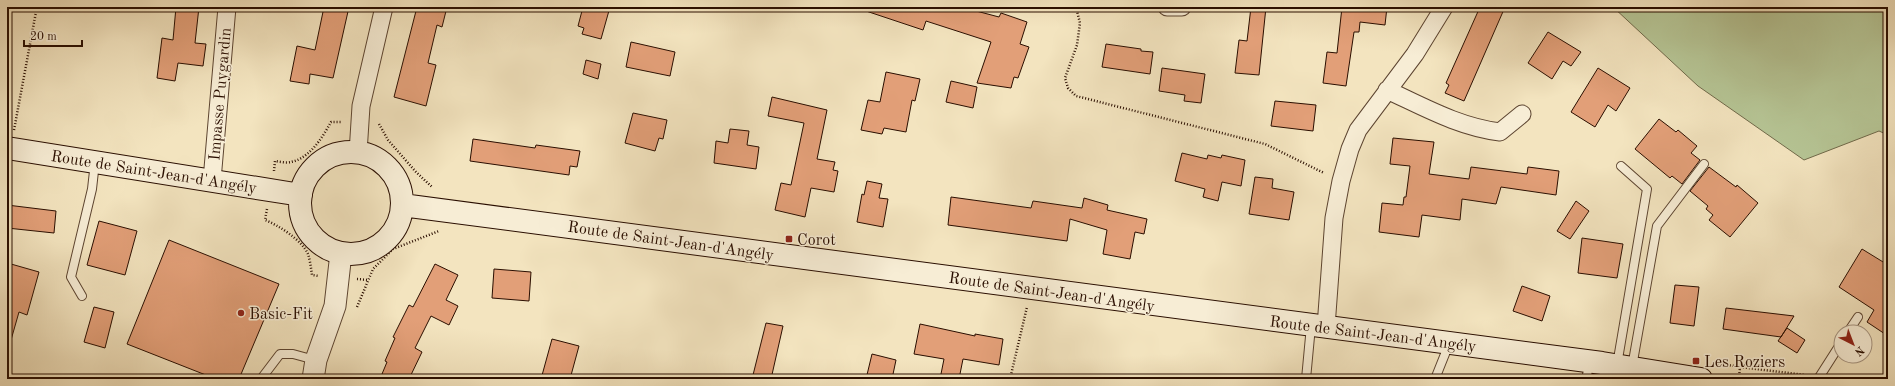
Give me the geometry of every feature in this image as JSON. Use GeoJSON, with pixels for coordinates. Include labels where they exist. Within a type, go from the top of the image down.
{"type":"FeatureCollection","features":[{"type":"Feature","properties":{"kind":"main road","name":"Route de Saint-Jean-d'Angély"},"geometry":{"type":"LineString","coordinates":[[9,148],[301,195]]}},
{"type":"Feature","properties":{"kind":"main road"},"geometry":{"type":"LineString","coordinates":[[342,152],[358,153],[372,157],[385,165],[394,176],[400,190],[402,205],[398,222],[389,237],[375,248],[358,253],[341,253],[326,248],[314,238],[305,225],[300,211],[301,195],[305,180],[321,162],[342,152]]}},
{"type":"Feature","properties":{"kind":"main road","name":"Route de Saint-Jean-d'Angély"},"geometry":{"type":"LineString","coordinates":[[402,205],[1450,343],[1588,370],[1618,367],[1693,378]]}},
{"type":"Feature","properties":{"kind":"street","name":"Impasse Puygardin"},"geometry":{"type":"LineString","coordinates":[[212,180],[227,7]]}},
{"type":"Feature","properties":{"kind":"street"},"geometry":{"type":"LineString","coordinates":[[358,153],[361,106],[384,7]]}},
{"type":"Feature","properties":{"kind":"street"},"geometry":{"type":"LineString","coordinates":[[1167,7],[1182,7]]}},
{"type":"Feature","properties":{"kind":"street"},"geometry":{"type":"LineString","coordinates":[[1319,326],[1334,218],[1341,181],[1350,149],[1358,130],[1415,54],[1444,7]]}},
{"type":"Feature","properties":{"kind":"street"},"geometry":{"type":"LineString","coordinates":[[1387,90],[1445,117],[1480,130],[1500,132],[1522,114]]}},
{"type":"Feature","properties":{"kind":"street"},"geometry":{"type":"LineString","coordinates":[[314,369],[335,306],[341,253]]}},
{"type":"Feature","properties":{"kind":"lane"},"geometry":{"type":"LineString","coordinates":[[82,296],[71,277],[92,189],[95,162]]}},
{"type":"Feature","properties":{"kind":"lane"},"geometry":{"type":"LineString","coordinates":[[1618,367],[1657,226],[1704,164]]}},
{"type":"Feature","properties":{"kind":"lane"},"geometry":{"type":"LineString","coordinates":[[1618,367],[1647,189],[1621,166]]}},
{"type":"Feature","properties":{"kind":"lane"},"geometry":{"type":"LineString","coordinates":[[1853,324],[1858,317]]}},
{"type":"Feature","properties":{"kind":"lane"},"geometry":{"type":"LineString","coordinates":[[1306,379],[1319,326]]}},
{"type":"Feature","properties":{"kind":"lane"},"geometry":{"type":"LineString","coordinates":[[1435,379],[1450,343]]}},
{"type":"Feature","properties":{"kind":"lane"},"geometry":{"type":"LineString","coordinates":[[261,379],[280,354],[292,354],[314,369]]}},
{"type":"Feature","properties":{"kind":"lane"},"geometry":{"type":"LineString","coordinates":[[1819,378],[1833,356]]}},
{"type":"Feature","properties":{"kind":"path"},"geometry":{"type":"LineString","coordinates":[[1076,7],[1080,23],[1077,45],[1065,78],[1068,88],[1076,96],[1265,144],[1341,181]]}},
{"type":"Feature","properties":{"kind":"path"},"geometry":{"type":"LineString","coordinates":[[9,148],[36,12]]}},
{"type":"Feature","properties":{"kind":"path"},"geometry":{"type":"LineString","coordinates":[[368,280],[312,275],[308,253],[293,237],[278,225],[265,220],[275,161],[290,163],[306,156],[322,138],[331,122],[360,121],[380,124],[388,140],[416,172],[432,187]]}},
{"type":"Feature","properties":{"kind":"path"},"geometry":{"type":"LineString","coordinates":[[1010,379],[1031,288]]}},
{"type":"Feature","properties":{"kind":"path"},"geometry":{"type":"LineString","coordinates":[[1739,379],[1740,367],[1819,378]]}},
{"type":"Feature","properties":{"kind":"green space"},"geometry":{"type":"Polygon","coordinates":[[[1613,7],[1888,7],[1888,135],[1879,131],[1804,160],[1698,86],[1613,7]]]}},
{"type":"Feature","properties":{"kind":"building"},"geometry":{"type":"Polygon","coordinates":[[[176,7],[199,7],[195,43],[206,44],[203,66],[178,63],[175,81],[157,78],[162,38],[173,40],[176,7]]]}},
{"type":"Feature","properties":{"kind":"building"},"geometry":{"type":"Polygon","coordinates":[[[324,7],[349,7],[333,78],[310,74],[309,84],[290,81],[297,46],[315,50],[324,7]]]}},
{"type":"Feature","properties":{"kind":"building"},"geometry":{"type":"Polygon","coordinates":[[[417,7],[431,7],[446,11],[442,27],[437,25],[428,63],[436,65],[426,106],[394,97],[417,7]]]}},
{"type":"Feature","properties":{"kind":"building"},"geometry":{"type":"Polygon","coordinates":[[[583,7],[610,7],[601,39],[582,34],[584,28],[578,26],[583,7]]]}},
{"type":"Feature","properties":{"kind":"building"},"geometry":{"type":"Polygon","coordinates":[[[864,7],[961,7],[999,17],[1001,13],[1027,22],[1020,44],[1029,47],[1018,78],[1014,77],[1011,88],[977,83],[991,42],[926,21],[923,30],[863,10],[864,7]]]}},
{"type":"Feature","properties":{"kind":"building"},"geometry":{"type":"Polygon","coordinates":[[[1251,7],[1266,7],[1259,75],[1235,73],[1239,40],[1247,41],[1251,7]]]}},
{"type":"Feature","properties":{"kind":"building"},"geometry":{"type":"Polygon","coordinates":[[[1342,7],[1387,7],[1385,25],[1360,22],[1359,32],[1354,32],[1346,86],[1323,83],[1327,52],[1337,53],[1342,7]]]}},
{"type":"Feature","properties":{"kind":"building"},"geometry":{"type":"Polygon","coordinates":[[[1480,7],[1505,7],[1464,101],[1445,93],[1449,85],[1446,83],[1480,7]]]}},
{"type":"Feature","properties":{"kind":"building"},"geometry":{"type":"Polygon","coordinates":[[[1548,32],[1581,52],[1571,66],[1563,61],[1552,79],[1528,63],[1548,32]]]}},
{"type":"Feature","properties":{"kind":"building"},"geometry":{"type":"Polygon","coordinates":[[[631,42],[675,52],[670,76],[626,67],[631,42]]]}},
{"type":"Feature","properties":{"kind":"building"},"geometry":{"type":"Polygon","coordinates":[[[1106,44],[1153,52],[1150,74],[1102,67],[1106,44]]]}},
{"type":"Feature","properties":{"kind":"building"},"geometry":{"type":"Polygon","coordinates":[[[586,60],[601,64],[598,79],[583,74],[586,60]]]}},
{"type":"Feature","properties":{"kind":"building"},"geometry":{"type":"Polygon","coordinates":[[[1162,68],[1205,74],[1201,103],[1184,101],[1185,95],[1159,91],[1162,68]]]}},
{"type":"Feature","properties":{"kind":"building"},"geometry":{"type":"Polygon","coordinates":[[[1598,68],[1630,88],[1616,111],[1608,105],[1595,127],[1571,112],[1598,68]]]}},
{"type":"Feature","properties":{"kind":"building"},"geometry":{"type":"Polygon","coordinates":[[[886,72],[920,79],[915,101],[912,100],[906,132],[884,128],[882,134],[861,130],[868,100],[880,102],[886,72]]]}},
{"type":"Feature","properties":{"kind":"building"},"geometry":{"type":"Polygon","coordinates":[[[951,81],[977,87],[973,108],[946,102],[951,81]]]}},
{"type":"Feature","properties":{"kind":"building"},"geometry":{"type":"Polygon","coordinates":[[[772,97],[827,110],[817,159],[835,162],[833,170],[838,171],[834,192],[811,188],[805,217],[775,210],[781,183],[791,185],[804,123],[768,116],[772,97]]]}},
{"type":"Feature","properties":{"kind":"building"},"geometry":{"type":"Polygon","coordinates":[[[1275,101],[1316,105],[1313,131],[1271,126],[1275,101]]]}},
{"type":"Feature","properties":{"kind":"building"},"geometry":{"type":"Polygon","coordinates":[[[633,113],[667,120],[663,139],[659,138],[655,151],[625,143],[633,113]]]}},
{"type":"Feature","properties":{"kind":"building"},"geometry":{"type":"Polygon","coordinates":[[[1659,119],[1676,132],[1678,130],[1697,146],[1691,153],[1700,160],[1682,184],[1672,176],[1670,178],[1635,149],[1659,119]]]}},
{"type":"Feature","properties":{"kind":"building"},"geometry":{"type":"Polygon","coordinates":[[[730,129],[749,131],[747,145],[759,147],[756,169],[714,163],[716,141],[728,143],[730,129]]]}},
{"type":"Feature","properties":{"kind":"building"},"geometry":{"type":"Polygon","coordinates":[[[1393,138],[1434,142],[1429,174],[1469,179],[1471,167],[1527,174],[1528,167],[1559,171],[1556,195],[1501,187],[1496,204],[1462,199],[1460,220],[1422,215],[1419,237],[1379,232],[1382,203],[1403,205],[1404,197],[1406,197],[1410,166],[1390,164],[1393,138]]]}},
{"type":"Feature","properties":{"kind":"building"},"geometry":{"type":"Polygon","coordinates":[[[473,139],[535,148],[536,145],[580,151],[577,167],[570,166],[569,175],[470,161],[473,139]]]}},
{"type":"Feature","properties":{"kind":"building"},"geometry":{"type":"Polygon","coordinates":[[[1182,153],[1207,159],[1208,155],[1221,158],[1222,155],[1245,160],[1241,186],[1222,182],[1218,201],[1203,197],[1205,189],[1175,181],[1182,153]]]}},
{"type":"Feature","properties":{"kind":"building"},"geometry":{"type":"Polygon","coordinates":[[[1709,167],[1736,187],[1737,185],[1758,203],[1730,237],[1709,220],[1713,215],[1706,209],[1708,206],[1690,191],[1709,167]]]}},
{"type":"Feature","properties":{"kind":"building"},"geometry":{"type":"Polygon","coordinates":[[[1255,177],[1273,179],[1272,188],[1294,192],[1289,220],[1249,214],[1255,177]]]}},
{"type":"Feature","properties":{"kind":"building"},"geometry":{"type":"Polygon","coordinates":[[[867,181],[882,184],[879,198],[888,199],[883,227],[857,222],[862,194],[864,195],[867,181]]]}},
{"type":"Feature","properties":{"kind":"building"},"geometry":{"type":"Polygon","coordinates":[[[951,197],[1031,208],[1033,201],[1082,208],[1084,198],[1108,205],[1107,210],[1147,219],[1144,234],[1135,232],[1130,259],[1103,254],[1107,230],[1070,219],[1067,241],[948,225],[951,197]]]}},
{"type":"Feature","properties":{"kind":"building"},"geometry":{"type":"Polygon","coordinates":[[[1576,201],[1589,211],[1570,239],[1557,231],[1576,201]]]}},
{"type":"Feature","properties":{"kind":"building"},"geometry":{"type":"Polygon","coordinates":[[[7,205],[56,211],[54,233],[7,228],[7,205]]]}},
{"type":"Feature","properties":{"kind":"building"},"geometry":{"type":"Polygon","coordinates":[[[99,221],[137,231],[125,275],[87,265],[99,221]]]}},
{"type":"Feature","properties":{"kind":"building"},"geometry":{"type":"Polygon","coordinates":[[[1582,238],[1623,244],[1617,278],[1578,273],[1582,238]]]}},
{"type":"Feature","properties":{"kind":"building"},"geometry":{"type":"Polygon","coordinates":[[[169,240],[279,284],[239,379],[216,379],[127,344],[169,240]]]}},
{"type":"Feature","properties":{"kind":"building"},"geometry":{"type":"Polygon","coordinates":[[[1862,249],[1888,265],[1888,336],[1873,326],[1873,324],[1867,322],[1874,310],[1839,287],[1862,249]]]}},
{"type":"Feature","properties":{"kind":"building"},"geometry":{"type":"Polygon","coordinates":[[[11,264],[39,272],[27,315],[19,312],[11,340],[7,339],[7,278],[11,264]]]}},
{"type":"Feature","properties":{"kind":"building"},"geometry":{"type":"Polygon","coordinates":[[[435,264],[458,275],[446,300],[458,306],[449,325],[431,316],[415,348],[422,352],[409,379],[392,379],[382,374],[387,362],[385,361],[395,338],[393,337],[409,305],[413,307],[435,264]]]}},
{"type":"Feature","properties":{"kind":"building"},"geometry":{"type":"Polygon","coordinates":[[[494,269],[531,272],[529,301],[492,298],[494,269]]]}},
{"type":"Feature","properties":{"kind":"building"},"geometry":{"type":"Polygon","coordinates":[[[1675,285],[1699,287],[1694,326],[1670,323],[1675,285]]]}},
{"type":"Feature","properties":{"kind":"building"},"geometry":{"type":"Polygon","coordinates":[[[1522,286],[1550,296],[1542,321],[1513,311],[1522,286]]]}},
{"type":"Feature","properties":{"kind":"building"},"geometry":{"type":"Polygon","coordinates":[[[94,307],[114,312],[105,348],[84,342],[94,307]]]}},
{"type":"Feature","properties":{"kind":"building"},"geometry":{"type":"Polygon","coordinates":[[[1726,308],[1794,316],[1781,337],[1723,329],[1726,308]]]}},
{"type":"Feature","properties":{"kind":"building"},"geometry":{"type":"Polygon","coordinates":[[[766,323],[783,326],[771,379],[752,379],[766,323]]]}},
{"type":"Feature","properties":{"kind":"building"},"geometry":{"type":"Polygon","coordinates":[[[920,324],[975,336],[975,334],[1003,339],[999,365],[963,359],[959,379],[940,379],[944,359],[914,354],[920,324]]]}},
{"type":"Feature","properties":{"kind":"building"},"geometry":{"type":"Polygon","coordinates":[[[1787,328],[1805,340],[1797,353],[1778,341],[1787,328]]]}},
{"type":"Feature","properties":{"kind":"building"},"geometry":{"type":"Polygon","coordinates":[[[552,339],[579,346],[570,379],[541,379],[552,339]]]}},
{"type":"Feature","properties":{"kind":"building"},"geometry":{"type":"Polygon","coordinates":[[[872,354],[896,360],[892,379],[866,379],[872,354]]]}},
{"type":"Feature","properties":{"kind":"place","name":"Corot"},"geometry":{"type":"Point","coordinates":[789,239]}},
{"type":"Feature","properties":{"kind":"place","name":"Basic-Fit"},"geometry":{"type":"Point","coordinates":[241,313]}},
{"type":"Feature","properties":{"kind":"place","name":"Les Roziers"},"geometry":{"type":"Point","coordinates":[1696,361]}}]}
